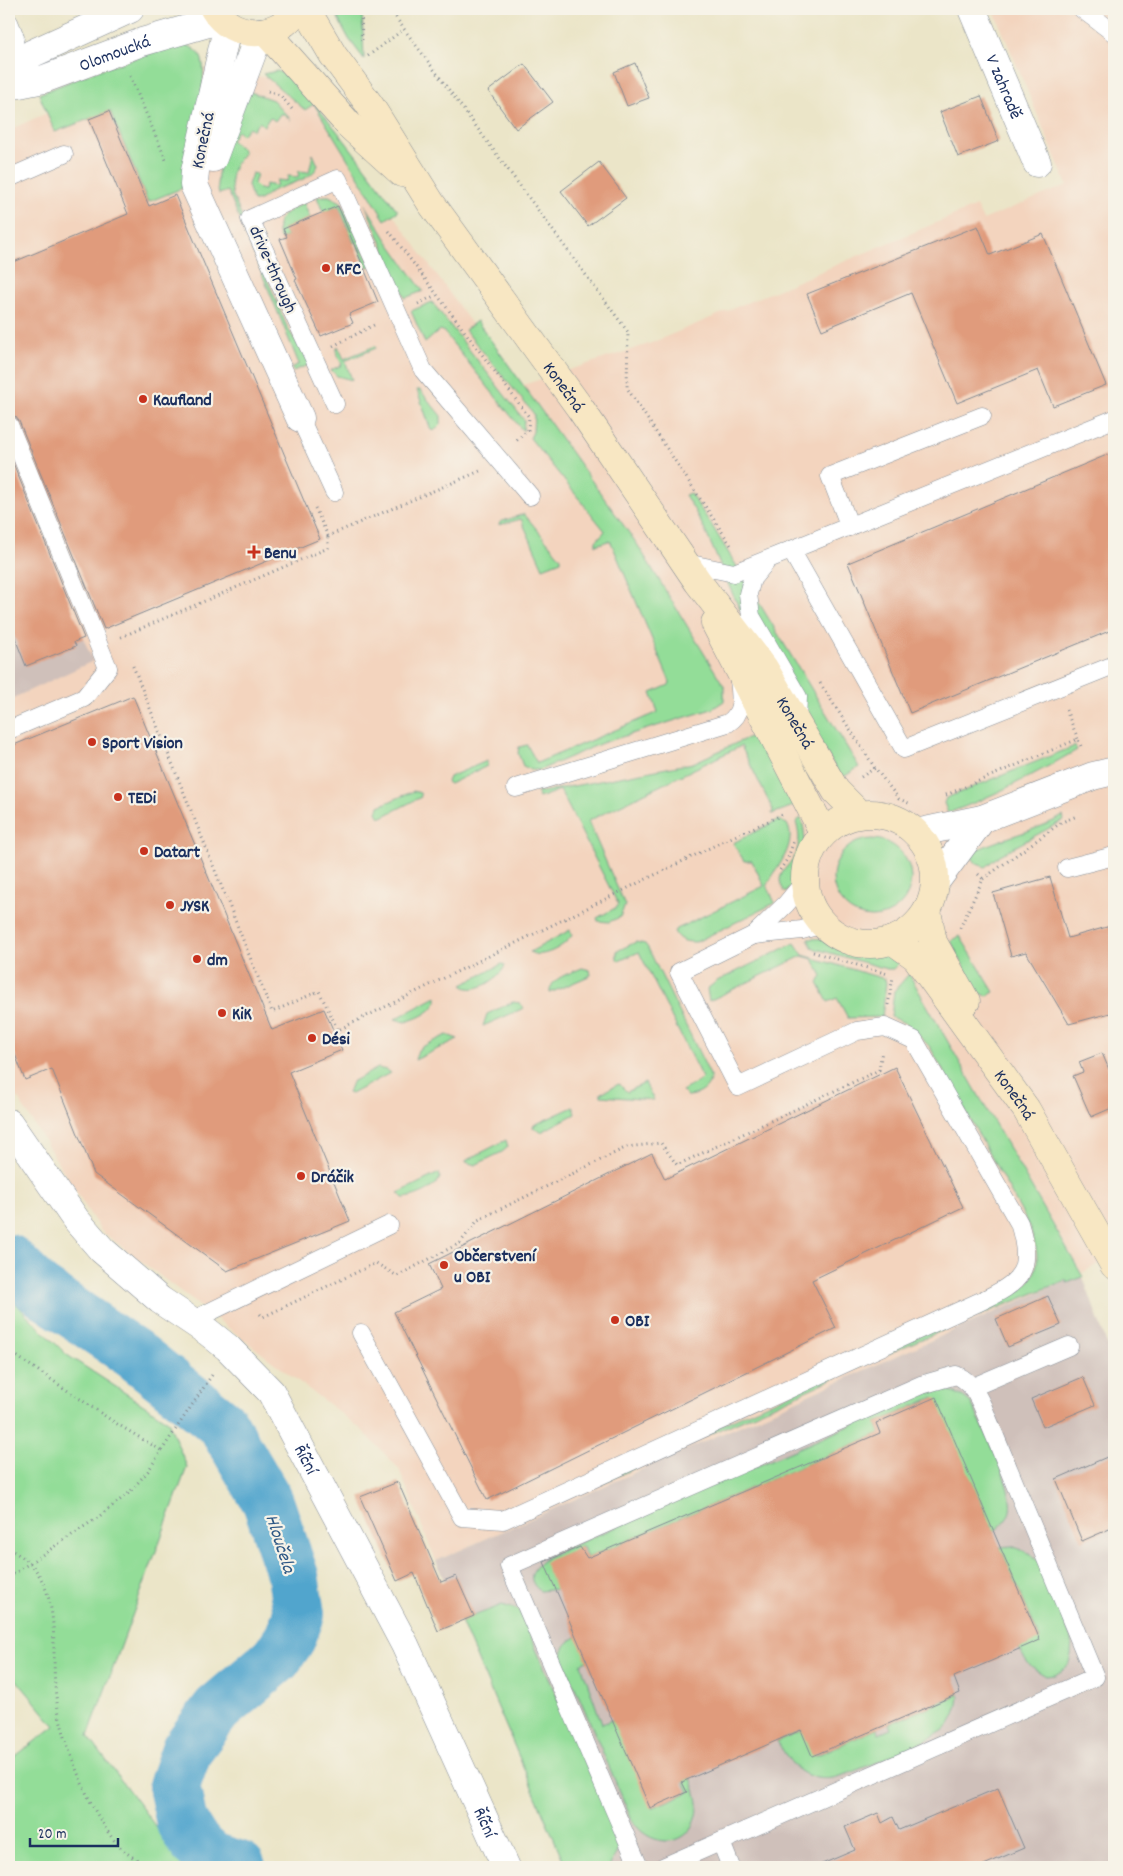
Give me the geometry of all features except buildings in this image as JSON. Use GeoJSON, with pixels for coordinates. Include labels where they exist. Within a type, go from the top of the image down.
{"type":"FeatureCollection","features":[{"type":"Feature","properties":{"kind":"main road"},"geometry":{"type":"LineString","coordinates":[[221,17],[242,31],[263,32],[288,21],[297,9]]}},
{"type":"Feature","properties":{"kind":"main road","name":"Konečná"},"geometry":{"type":"LineString","coordinates":[[306,9],[354,65],[425,194],[580,408],[692,573],[752,651],[797,722],[836,791],[858,814]]}},
{"type":"Feature","properties":{"kind":"main road","name":"Konečná"},"geometry":{"type":"LineString","coordinates":[[263,32],[349,125],[425,194]]}},
{"type":"Feature","properties":{"kind":"main road","name":"Konečná"},"geometry":{"type":"LineString","coordinates":[[692,573],[738,668],[800,810],[825,832]]}},
{"type":"Feature","properties":{"kind":"main road"},"geometry":{"type":"LineString","coordinates":[[858,814],[879,814],[899,820],[916,833],[927,847],[934,863],[936,881],[933,896],[927,911],[918,924],[906,934],[892,940],[874,944],[855,942],[813,927],[813,911],[805,881],[810,854],[825,832],[835,824],[858,814]]}},
{"type":"Feature","properties":{"kind":"main road"},"geometry":{"type":"LineString","coordinates":[[927,911],[933,942],[1026,1109]]}},
{"type":"Feature","properties":{"kind":"main road","name":"Konečná"},"geometry":{"type":"LineString","coordinates":[[892,940],[916,957],[1026,1109],[1114,1265]]}},
{"type":"Feature","properties":{"kind":"street","name":"Olomoucká"},"geometry":{"type":"LineString","coordinates":[[9,81],[31,54],[130,9]]}},
{"type":"Feature","properties":{"kind":"street","name":"V zahradě"},"geometry":{"type":"LineString","coordinates":[[972,9],[1037,163]]}},
{"type":"Feature","properties":{"kind":"street","name":"Olomoucká"},"geometry":{"type":"LineString","coordinates":[[9,86],[44,79],[142,42],[221,17]]}},
{"type":"Feature","properties":{"kind":"street","name":"Konečná"},"geometry":{"type":"LineString","coordinates":[[221,17],[194,185],[300,418]]}},
{"type":"Feature","properties":{"kind":"street","name":"Konečná"},"geometry":{"type":"LineString","coordinates":[[225,251],[207,197],[214,156],[263,32]]}},
{"type":"Feature","properties":{"kind":"street"},"geometry":{"type":"LineString","coordinates":[[916,833],[982,819],[1093,776],[1114,771]]}},
{"type":"Feature","properties":{"kind":"street"},"geometry":{"type":"LineString","coordinates":[[936,881],[982,819]]}},
{"type":"Feature","properties":{"kind":"street","name":"Říční"},"geometry":{"type":"LineString","coordinates":[[9,1123],[76,1220],[102,1250],[160,1300],[228,1348],[267,1387],[283,1411],[405,1645],[506,1867]]}},
{"type":"Feature","properties":{"kind":"lane"},"geometry":{"type":"LineString","coordinates":[[1082,9],[1114,33]]}},
{"type":"Feature","properties":{"kind":"lane"},"geometry":{"type":"LineString","coordinates":[[9,22],[15,37],[9,66]]}},
{"type":"Feature","properties":{"kind":"lane"},"geometry":{"type":"LineString","coordinates":[[9,178],[64,154]]}},
{"type":"Feature","properties":{"kind":"lane","name":"drive-through"},"geometry":{"type":"LineString","coordinates":[[335,404],[250,219],[338,179],[423,370],[530,496]]}},
{"type":"Feature","properties":{"kind":"lane"},"geometry":{"type":"LineString","coordinates":[[850,527],[830,476],[982,416]]}},
{"type":"Feature","properties":{"kind":"lane"},"geometry":{"type":"LineString","coordinates":[[300,418],[334,492]]}},
{"type":"Feature","properties":{"kind":"lane"},"geometry":{"type":"LineString","coordinates":[[692,573],[734,573],[1114,420]]}},
{"type":"Feature","properties":{"kind":"lane"},"geometry":{"type":"LineString","coordinates":[[9,425],[108,668],[84,698],[9,730]]}},
{"type":"Feature","properties":{"kind":"lane"},"geometry":{"type":"LineString","coordinates":[[791,550],[904,749],[1114,665]]}},
{"type":"Feature","properties":{"kind":"lane"},"geometry":{"type":"LineString","coordinates":[[767,561],[752,578],[748,594],[751,616],[798,696],[797,722]]}},
{"type":"Feature","properties":{"kind":"lane"},"geometry":{"type":"LineString","coordinates":[[516,788],[728,723],[736,718],[740,709],[738,668]]}},
{"type":"Feature","properties":{"kind":"lane"},"geometry":{"type":"LineString","coordinates":[[1067,868],[1114,856]]}},
{"type":"Feature","properties":{"kind":"lane"},"geometry":{"type":"LineString","coordinates":[[360,1333],[462,1517],[503,1520],[1001,1292],[1021,1276],[1026,1258],[1026,1245],[1019,1223],[914,1040],[885,1027],[857,1031],[738,1087],[679,972],[754,935],[786,904],[805,881]]}},
{"type":"Feature","properties":{"kind":"lane"},"geometry":{"type":"LineString","coordinates":[[754,935],[813,927]]}},
{"type":"Feature","properties":{"kind":"lane"},"geometry":{"type":"LineString","coordinates":[[191,1321],[243,1294],[389,1225]]}},
{"type":"Feature","properties":{"kind":"lane"},"geometry":{"type":"LineString","coordinates":[[973,1387],[1069,1346]]}},
{"type":"Feature","properties":{"kind":"lane"},"geometry":{"type":"LineString","coordinates":[[639,1867],[509,1566],[920,1385],[956,1375],[973,1387],[1095,1677],[663,1867]]}},
{"type":"Feature","properties":{"kind":"lane"},"geometry":{"type":"LineString","coordinates":[[720,1842],[731,1867]]}},
{"type":"Feature","properties":{"kind":"path"},"geometry":{"type":"LineString","coordinates":[[354,65],[361,9]]}},
{"type":"Feature","properties":{"kind":"path"},"geometry":{"type":"LineString","coordinates":[[390,9],[628,332],[627,388],[695,490]]}},
{"type":"Feature","properties":{"kind":"path"},"geometry":{"type":"LineString","coordinates":[[354,65],[404,29]]}},
{"type":"Feature","properties":{"kind":"path"},"geometry":{"type":"LineString","coordinates":[[242,82],[280,96],[292,108],[318,91]]}},
{"type":"Feature","properties":{"kind":"path"},"geometry":{"type":"LineString","coordinates":[[384,224],[460,328]]}},
{"type":"Feature","properties":{"kind":"path"},"geometry":{"type":"LineString","coordinates":[[318,366],[334,344],[436,295]]}},
{"type":"Feature","properties":{"kind":"path"},"geometry":{"type":"LineString","coordinates":[[124,645],[120,636],[328,548],[328,536]]}},
{"type":"Feature","properties":{"kind":"path"},"geometry":{"type":"LineString","coordinates":[[132,663],[272,1012],[319,991],[338,1030],[730,838],[781,815],[800,810],[794,833],[794,843],[773,885],[786,904]]}},
{"type":"Feature","properties":{"kind":"path"},"geometry":{"type":"LineString","coordinates":[[1056,688],[1078,739]]}},
{"type":"Feature","properties":{"kind":"path"},"geometry":{"type":"LineString","coordinates":[[836,791],[875,768],[898,800],[911,804],[919,803]]}},
{"type":"Feature","properties":{"kind":"path"},"geometry":{"type":"LineString","coordinates":[[933,942],[962,927],[982,879],[958,852]]}},
{"type":"Feature","properties":{"kind":"path"},"geometry":{"type":"LineString","coordinates":[[243,1294],[263,1317],[376,1263],[397,1276],[460,1243],[478,1220],[627,1147],[661,1143],[677,1165],[879,1070],[894,976],[810,952],[801,942],[813,927]]}},
{"type":"Feature","properties":{"kind":"path"},"geometry":{"type":"LineString","coordinates":[[9,1351],[114,1422],[162,1451]]}},
{"type":"Feature","properties":{"kind":"path"},"geometry":{"type":"LineString","coordinates":[[9,1577],[129,1493],[162,1451],[208,1382]]}},
{"type":"Feature","properties":{"kind":"path"},"geometry":{"type":"LineString","coordinates":[[9,1549],[30,1563],[52,1603],[57,1704],[74,1762],[101,1822],[119,1846],[149,1867]]}},
{"type":"Feature","properties":{"kind":"shaded area"},"geometry":{"type":"Polygon","coordinates":[[[993,9],[1114,9],[1114,1255],[1082,1273],[909,975],[891,1017],[907,1024],[930,1047],[1026,1220],[1034,1239],[1038,1256],[1033,1279],[1019,1291],[595,1486],[912,1343],[1067,1280],[436,1561],[399,1469],[361,1429],[100,1230],[9,1084],[9,700],[92,660],[9,466],[9,130],[160,62],[298,82],[517,387],[649,344],[976,206],[983,220],[1067,185],[993,9]]]}},
{"type":"Feature","properties":{"kind":"shaded area"},"geometry":{"type":"Polygon","coordinates":[[[9,466],[93,661],[9,700],[9,466]]]}},
{"type":"Feature","properties":{"kind":"shaded area"},"geometry":{"type":"Polygon","coordinates":[[[1083,1277],[1114,1364],[1114,1867],[609,1867],[614,1860],[494,1607],[461,1621],[436,1561],[1067,1280],[1068,1282],[1083,1277]]]}},
{"type":"Feature","properties":{"kind":"green space"},"geometry":{"type":"Polygon","coordinates":[[[333,9],[362,9],[364,59],[349,39],[333,9]]]}},
{"type":"Feature","properties":{"kind":"green space"},"geometry":{"type":"Polygon","coordinates":[[[182,43],[197,51],[202,60],[203,70],[201,103],[185,187],[148,202],[110,111],[55,132],[39,94],[93,72],[182,43]]]}},
{"type":"Feature","properties":{"kind":"green space"},"geometry":{"type":"Polygon","coordinates":[[[277,71],[288,77],[321,111],[398,211],[385,220],[314,104],[305,110],[263,74],[277,71]]]}},
{"type":"Feature","properties":{"kind":"green space"},"geometry":{"type":"Polygon","coordinates":[[[248,91],[273,100],[291,120],[281,113],[275,121],[270,117],[264,126],[259,122],[253,130],[249,127],[242,135],[237,131],[231,140],[242,149],[244,154],[236,163],[232,173],[231,184],[233,196],[288,329],[311,364],[293,371],[291,368],[299,364],[228,191],[219,194],[217,182],[226,142],[248,91]]]}},
{"type":"Feature","properties":{"kind":"green space"},"geometry":{"type":"Polygon","coordinates":[[[313,154],[318,165],[311,174],[299,181],[274,190],[259,200],[253,201],[248,185],[252,173],[257,174],[254,184],[259,189],[264,190],[266,184],[276,186],[277,180],[287,181],[288,176],[298,177],[299,171],[309,172],[313,154]]]}},
{"type":"Feature","properties":{"kind":"green space"},"geometry":{"type":"Polygon","coordinates":[[[329,196],[341,202],[371,266],[367,267],[356,242],[354,243],[339,206],[323,212],[317,197],[329,196]]]}},
{"type":"Feature","properties":{"kind":"green space"},"geometry":{"type":"Polygon","coordinates":[[[304,203],[310,218],[284,229],[287,237],[280,239],[278,226],[280,220],[287,212],[304,203]]]}},
{"type":"Feature","properties":{"kind":"green space"},"geometry":{"type":"Polygon","coordinates":[[[365,204],[387,240],[423,291],[405,298],[365,204]]]}},
{"type":"Feature","properties":{"kind":"green space"},"geometry":{"type":"Polygon","coordinates":[[[432,302],[524,420],[523,431],[443,331],[440,330],[425,343],[411,311],[432,302]]]}},
{"type":"Feature","properties":{"kind":"green space"},"geometry":{"type":"Polygon","coordinates":[[[477,321],[637,544],[724,686],[724,701],[712,709],[602,743],[540,770],[532,770],[523,766],[518,753],[519,747],[527,745],[537,763],[658,712],[651,693],[669,685],[670,682],[611,542],[608,541],[596,545],[596,541],[605,531],[530,438],[533,432],[534,414],[465,330],[477,321]]]}},
{"type":"Feature","properties":{"kind":"green space"},"geometry":{"type":"Polygon","coordinates":[[[338,346],[344,359],[375,346],[376,348],[345,361],[352,380],[337,376],[331,370],[342,365],[336,351],[338,346]]]}},
{"type":"Feature","properties":{"kind":"green space"},"geometry":{"type":"Polygon","coordinates":[[[417,390],[420,390],[441,416],[441,424],[434,431],[431,430],[417,390]]]}},
{"type":"Feature","properties":{"kind":"green space"},"geometry":{"type":"Polygon","coordinates":[[[690,493],[711,524],[859,767],[842,778],[743,615],[702,524],[685,495],[690,493]]]}},
{"type":"Feature","properties":{"kind":"green space"},"geometry":{"type":"Polygon","coordinates":[[[524,514],[561,558],[561,561],[543,568],[521,519],[499,525],[500,522],[524,514]]]}},
{"type":"Feature","properties":{"kind":"green space"},"geometry":{"type":"Polygon","coordinates":[[[756,734],[760,736],[796,805],[772,814],[773,810],[741,746],[588,821],[625,905],[620,917],[609,922],[598,921],[597,918],[617,907],[618,904],[560,790],[539,798],[537,793],[693,763],[756,734]]]}},
{"type":"Feature","properties":{"kind":"green space"},"geometry":{"type":"Polygon","coordinates":[[[1075,746],[1077,750],[1030,776],[981,800],[948,813],[944,803],[946,798],[1075,746]]]}},
{"type":"Feature","properties":{"kind":"green space"},"geometry":{"type":"Polygon","coordinates":[[[487,761],[487,766],[450,784],[447,782],[449,777],[487,761]]]}},
{"type":"Feature","properties":{"kind":"green space"},"geometry":{"type":"Polygon","coordinates":[[[414,791],[420,793],[421,797],[382,817],[379,816],[377,812],[379,806],[414,791]]]}},
{"type":"Feature","properties":{"kind":"green space"},"geometry":{"type":"Polygon","coordinates":[[[1063,816],[1064,820],[1000,855],[985,867],[977,864],[969,854],[992,843],[1040,827],[1063,816]]]}},
{"type":"Feature","properties":{"kind":"green space"},"geometry":{"type":"Polygon","coordinates":[[[801,818],[805,837],[800,867],[786,893],[780,881],[781,876],[797,851],[799,836],[796,822],[801,818]]]}},
{"type":"Feature","properties":{"kind":"green space"},"geometry":{"type":"Polygon","coordinates":[[[778,820],[787,824],[790,839],[781,863],[767,885],[775,903],[696,942],[680,939],[674,931],[677,929],[764,886],[752,861],[744,861],[733,843],[778,820]]]}},
{"type":"Feature","properties":{"kind":"green space"},"geometry":{"type":"Polygon","coordinates":[[[872,839],[887,842],[904,856],[908,863],[911,878],[908,893],[894,910],[887,914],[872,917],[857,914],[840,900],[836,893],[833,878],[836,863],[850,846],[857,842],[872,839]]]}},
{"type":"Feature","properties":{"kind":"green space"},"geometry":{"type":"Polygon","coordinates":[[[570,930],[572,935],[569,939],[553,951],[540,954],[530,952],[570,930]]]}},
{"type":"Feature","properties":{"kind":"green space"},"geometry":{"type":"Polygon","coordinates":[[[960,936],[994,992],[987,996],[977,992],[951,941],[960,936]]]}},
{"type":"Feature","properties":{"kind":"green space"},"geometry":{"type":"Polygon","coordinates":[[[831,938],[856,948],[877,951],[899,963],[893,969],[887,969],[816,949],[812,947],[808,939],[831,938]]]}},
{"type":"Feature","properties":{"kind":"green space"},"geometry":{"type":"Polygon","coordinates":[[[636,942],[645,944],[648,948],[710,1075],[707,1087],[696,1095],[687,1096],[682,1091],[702,1078],[639,952],[619,961],[617,959],[617,951],[636,942]]]}},
{"type":"Feature","properties":{"kind":"green space"},"geometry":{"type":"Polygon","coordinates":[[[795,943],[803,955],[885,979],[882,1017],[848,1018],[837,998],[828,1002],[818,983],[822,976],[813,959],[802,956],[709,1001],[707,989],[717,981],[795,943]]]}},
{"type":"Feature","properties":{"kind":"green space"},"geometry":{"type":"Polygon","coordinates":[[[502,964],[505,965],[498,975],[486,984],[473,988],[467,988],[462,985],[502,964]]]}},
{"type":"Feature","properties":{"kind":"green space"},"geometry":{"type":"Polygon","coordinates":[[[582,968],[590,970],[591,975],[550,993],[553,983],[567,974],[582,968]]]}},
{"type":"Feature","properties":{"kind":"green space"},"geometry":{"type":"Polygon","coordinates":[[[909,974],[1083,1277],[1067,1283],[1066,1280],[912,1343],[595,1486],[536,1508],[1019,1291],[1028,1283],[1036,1267],[1037,1258],[1034,1240],[1026,1220],[930,1047],[907,1024],[891,1017],[894,991],[909,974]]]}},
{"type":"Feature","properties":{"kind":"green space"},"geometry":{"type":"Polygon","coordinates":[[[436,997],[434,1006],[425,1014],[405,1022],[395,1019],[436,997]]]}},
{"type":"Feature","properties":{"kind":"green space"},"geometry":{"type":"Polygon","coordinates":[[[513,1002],[520,1003],[524,1008],[483,1026],[487,1014],[513,1002]]]}},
{"type":"Feature","properties":{"kind":"green space"},"geometry":{"type":"Polygon","coordinates":[[[447,1035],[458,1039],[415,1060],[418,1050],[447,1035]]]}},
{"type":"Feature","properties":{"kind":"green space"},"geometry":{"type":"Polygon","coordinates":[[[378,1068],[390,1073],[351,1094],[348,1093],[352,1082],[378,1068]]]}},
{"type":"Feature","properties":{"kind":"green space"},"geometry":{"type":"Polygon","coordinates":[[[645,1083],[654,1100],[601,1096],[601,1093],[619,1084],[627,1092],[645,1083]]]}},
{"type":"Feature","properties":{"kind":"green space"},"geometry":{"type":"Polygon","coordinates":[[[573,1107],[575,1114],[541,1132],[533,1128],[534,1125],[573,1107]]]}},
{"type":"Feature","properties":{"kind":"green space"},"geometry":{"type":"Polygon","coordinates":[[[506,1140],[508,1147],[502,1152],[475,1165],[466,1162],[467,1160],[506,1140]]]}},
{"type":"Feature","properties":{"kind":"green space"},"geometry":{"type":"Polygon","coordinates":[[[439,1173],[440,1177],[435,1185],[424,1192],[403,1198],[398,1193],[439,1173]]]}},
{"type":"Feature","properties":{"kind":"green space"},"geometry":{"type":"Polygon","coordinates":[[[9,1297],[67,1355],[168,1421],[187,1467],[88,1736],[171,1847],[200,1867],[9,1867],[9,1761],[55,1726],[9,1671],[9,1297]]]}},
{"type":"Feature","properties":{"kind":"green space"},"geometry":{"type":"Polygon","coordinates":[[[940,1390],[957,1394],[971,1403],[1003,1473],[1008,1488],[1010,1511],[1006,1520],[994,1532],[934,1397],[876,1423],[880,1433],[587,1558],[583,1547],[581,1547],[546,1562],[558,1589],[540,1591],[532,1581],[533,1572],[549,1556],[924,1394],[940,1390]]]}},
{"type":"Feature","properties":{"kind":"green space"},"geometry":{"type":"Polygon","coordinates":[[[1012,1546],[1031,1554],[1039,1561],[1072,1641],[1069,1663],[1055,1675],[1046,1676],[1031,1667],[1018,1649],[1040,1639],[1000,1547],[1012,1546]]]}},
{"type":"Feature","properties":{"kind":"green space"},"geometry":{"type":"Polygon","coordinates":[[[502,1605],[519,1610],[619,1839],[618,1850],[609,1867],[566,1867],[461,1621],[502,1605]]]}},
{"type":"Feature","properties":{"kind":"green space"},"geometry":{"type":"Polygon","coordinates":[[[578,1636],[589,1660],[581,1664],[602,1724],[614,1719],[652,1808],[689,1792],[684,1781],[691,1778],[697,1797],[698,1809],[695,1822],[688,1832],[680,1838],[669,1841],[648,1836],[631,1818],[562,1657],[563,1650],[567,1644],[578,1636]]]}},
{"type":"Feature","properties":{"kind":"green space"},"geometry":{"type":"Polygon","coordinates":[[[959,1694],[958,1704],[951,1722],[938,1734],[891,1756],[833,1778],[816,1778],[799,1770],[790,1761],[777,1741],[803,1730],[815,1756],[874,1730],[877,1729],[879,1734],[891,1729],[889,1724],[959,1694]]]}},
{"type":"Feature","properties":{"kind":"waterway","name":"Hloučela"},"geometry":{"type":"LineString","coordinates":[[9,1260],[38,1289],[134,1354],[223,1425],[268,1502],[293,1576],[299,1614],[290,1638],[276,1659],[217,1709],[187,1749],[174,1786],[182,1823],[194,1842],[212,1858],[240,1867]]}},
{"type":"Feature","properties":{"kind":"place","name":"KFC"},"geometry":{"type":"Point","coordinates":[326,268]}},
{"type":"Feature","properties":{"kind":"place","name":"Kaufland"},"geometry":{"type":"Point","coordinates":[143,399]}},
{"type":"Feature","properties":{"kind":"place","name":"Benu"},"geometry":{"type":"Point","coordinates":[254,552]}},
{"type":"Feature","properties":{"kind":"place","name":"Sport Vision"},"geometry":{"type":"Point","coordinates":[92,742]}},
{"type":"Feature","properties":{"kind":"place","name":"TEDi"},"geometry":{"type":"Point","coordinates":[118,797]}},
{"type":"Feature","properties":{"kind":"place","name":"Datart"},"geometry":{"type":"Point","coordinates":[144,851]}},
{"type":"Feature","properties":{"kind":"place","name":"JYSK"},"geometry":{"type":"Point","coordinates":[170,905]}},
{"type":"Feature","properties":{"kind":"place","name":"dm"},"geometry":{"type":"Point","coordinates":[197,959]}},
{"type":"Feature","properties":{"kind":"place","name":"KiK"},"geometry":{"type":"Point","coordinates":[222,1013]}},
{"type":"Feature","properties":{"kind":"place","name":"Dési"},"geometry":{"type":"Point","coordinates":[312,1038]}},
{"type":"Feature","properties":{"kind":"place","name":"Dráčik"},"geometry":{"type":"Point","coordinates":[301,1176]}},
{"type":"Feature","properties":{"kind":"place","name":"Občerstvení u OBI"},"geometry":{"type":"Point","coordinates":[444,1265]}},
{"type":"Feature","properties":{"kind":"place","name":"OBI"},"geometry":{"type":"Point","coordinates":[615,1320]}}]}
